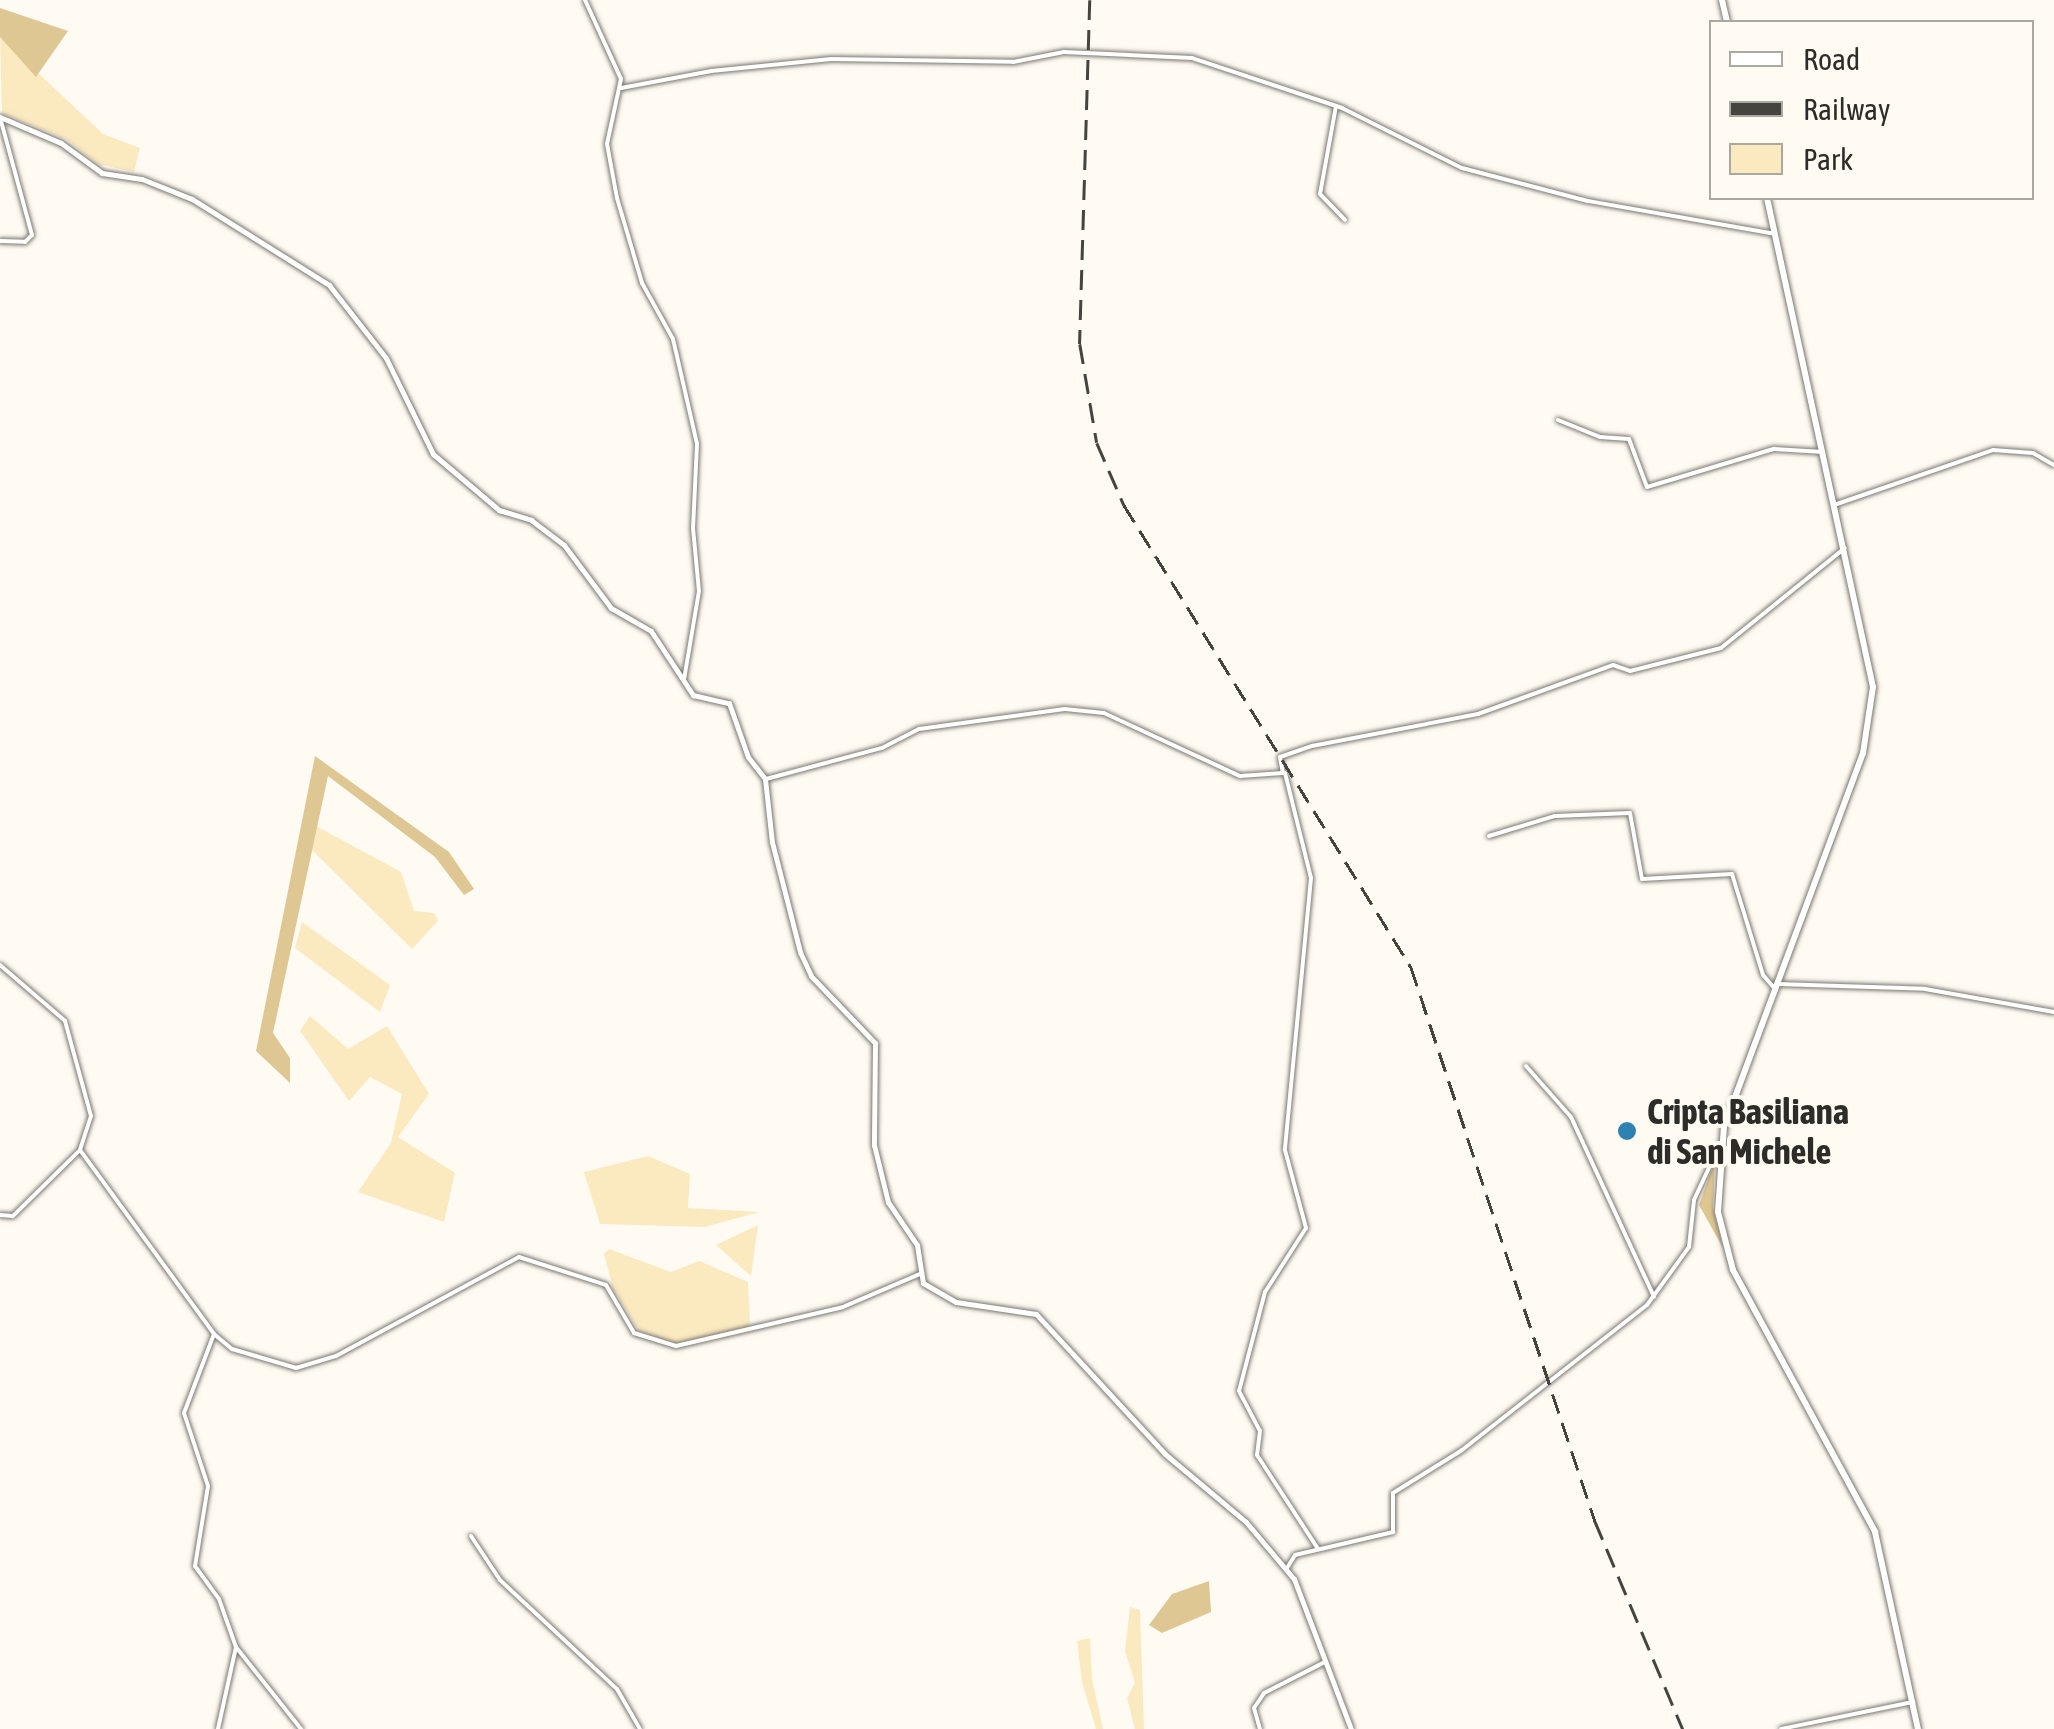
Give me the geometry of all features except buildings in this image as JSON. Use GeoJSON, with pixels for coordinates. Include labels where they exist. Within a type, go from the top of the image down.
{"type":"FeatureCollection","features":[{"type":"Feature","properties":{"kind":"main road"},"geometry":{"type":"LineString","coordinates":[[1767,200],[1873,687],[1870,716],[1720,1144],[1718,1212],[1727,1254],[1875,1532],[1918,1729]]}},
{"type":"Feature","properties":{"kind":"street"},"geometry":{"type":"LineString","coordinates":[[585,0],[622,88],[606,144],[613,180],[642,282],[673,339],[698,456],[693,528],[700,591],[684,680]]}},
{"type":"Feature","properties":{"kind":"street"},"geometry":{"type":"LineString","coordinates":[[622,88],[711,71],[832,59],[1014,62],[1064,52],[1199,59],[1336,106],[1462,168],[1588,201],[1775,234]]}},
{"type":"Feature","properties":{"kind":"street"},"geometry":{"type":"LineString","coordinates":[[1336,106],[1320,194],[1344,220]]}},
{"type":"Feature","properties":{"kind":"street"},"geometry":{"type":"LineString","coordinates":[[0,117],[61,143],[102,173],[142,178],[192,199],[329,286],[386,358],[424,445],[499,510],[531,520],[564,545],[610,608],[651,630],[693,695],[729,703],[748,757],[765,779],[772,842],[796,942],[811,976],[875,1042],[874,1145],[888,1202],[917,1245],[923,1283],[956,1302],[1036,1314],[1164,1454],[1226,1500],[1286,1568],[1323,1663],[1332,1672],[1351,1729]]}},
{"type":"Feature","properties":{"kind":"street"},"geometry":{"type":"LineString","coordinates":[[0,117],[32,235],[25,242],[0,241]]}},
{"type":"Feature","properties":{"kind":"street"},"geometry":{"type":"LineString","coordinates":[[1558,420],[1600,437],[1629,439],[1647,486],[1774,449],[1823,452]]}},
{"type":"Feature","properties":{"kind":"street"},"geometry":{"type":"LineString","coordinates":[[1834,505],[1993,450],[2033,453],[2054,465]]}},
{"type":"Feature","properties":{"kind":"street"},"geometry":{"type":"LineString","coordinates":[[1318,1548],[1257,1455],[1260,1431],[1239,1390],[1264,1292],[1306,1228],[1285,1150],[1311,878],[1280,757],[1312,746],[1472,716],[1613,666],[1630,671],[1721,648],[1844,548]]}},
{"type":"Feature","properties":{"kind":"street"},"geometry":{"type":"LineString","coordinates":[[765,779],[882,748],[899,734],[1065,708],[1104,713],[1240,776],[1284,772]]}},
{"type":"Feature","properties":{"kind":"street"},"geometry":{"type":"LineString","coordinates":[[1489,836],[1556,816],[1630,813],[1642,878],[1732,874],[1763,975],[1777,987],[1926,989],[2054,1012]]}},
{"type":"Feature","properties":{"kind":"street"},"geometry":{"type":"LineString","coordinates":[[0,965],[65,1022],[91,1116],[80,1150],[12,1216],[0,1215]]}},
{"type":"Feature","properties":{"kind":"street"},"geometry":{"type":"LineString","coordinates":[[1526,1066],[1572,1117],[1654,1297]]}},
{"type":"Feature","properties":{"kind":"street"},"geometry":{"type":"LineString","coordinates":[[1286,1568],[1292,1556],[1393,1532],[1393,1493],[1462,1450],[1654,1297],[1689,1247],[1694,1200],[1720,1144]]}},
{"type":"Feature","properties":{"kind":"street"},"geometry":{"type":"LineString","coordinates":[[80,1150],[214,1334],[232,1349],[296,1368],[336,1356],[518,1257],[606,1284],[634,1333],[676,1346],[843,1307],[920,1274]]}},
{"type":"Feature","properties":{"kind":"street"},"geometry":{"type":"LineString","coordinates":[[214,1334],[193,1375],[184,1422],[208,1486],[195,1566],[219,1600],[236,1647],[301,1729]]}},
{"type":"Feature","properties":{"kind":"street"},"geometry":{"type":"LineString","coordinates":[[471,1536],[500,1580],[628,1702],[640,1729]]}},
{"type":"Feature","properties":{"kind":"street"},"geometry":{"type":"LineString","coordinates":[[218,1729],[236,1647]]}},
{"type":"Feature","properties":{"kind":"street"},"geometry":{"type":"LineString","coordinates":[[1260,1729],[1254,1712],[1264,1693],[1323,1663]]}},
{"type":"Feature","properties":{"kind":"street"},"geometry":{"type":"LineString","coordinates":[[1781,1729],[1912,1702]]}},
{"type":"Feature","properties":{"kind":"green space"},"geometry":{"type":"Polygon","coordinates":[[[0,37],[103,134],[140,148],[134,172],[98,164],[66,139],[2,113],[0,37]]]}},
{"type":"Feature","properties":{"kind":"green space"},"geometry":{"type":"Polygon","coordinates":[[[316,826],[401,872],[414,911],[434,913],[438,921],[412,949],[311,849],[316,826]]]}},
{"type":"Feature","properties":{"kind":"green space"},"geometry":{"type":"Polygon","coordinates":[[[302,922],[390,985],[380,1012],[295,948],[302,922]]]}},
{"type":"Feature","properties":{"kind":"green space"},"geometry":{"type":"Polygon","coordinates":[[[310,1016],[348,1049],[387,1026],[429,1094],[398,1137],[455,1173],[444,1222],[358,1192],[391,1143],[402,1094],[370,1077],[349,1101],[300,1031],[310,1016]]]}},
{"type":"Feature","properties":{"kind":"green space"},"geometry":{"type":"Polygon","coordinates":[[[648,1156],[690,1174],[688,1208],[760,1212],[704,1227],[600,1224],[584,1172],[648,1156]]]}},
{"type":"Feature","properties":{"kind":"green space"},"geometry":{"type":"Polygon","coordinates":[[[758,1225],[751,1276],[716,1245],[758,1225]]]}},
{"type":"Feature","properties":{"kind":"green space"},"geometry":{"type":"Polygon","coordinates":[[[609,1249],[671,1272],[699,1261],[748,1282],[750,1327],[679,1345],[639,1331],[613,1288],[604,1254],[609,1249]]]}},
{"type":"Feature","properties":{"kind":"green space"},"geometry":{"type":"Polygon","coordinates":[[[1130,1607],[1140,1610],[1144,1729],[1135,1729],[1127,1698],[1135,1683],[1125,1651],[1130,1607]]]}},
{"type":"Feature","properties":{"kind":"green space"},"geometry":{"type":"Polygon","coordinates":[[[1090,1638],[1092,1679],[1103,1729],[1096,1729],[1082,1682],[1077,1641],[1090,1638]]]}},
{"type":"Feature","properties":{"kind":"shaded area"},"geometry":{"type":"Polygon","coordinates":[[[0,8],[68,31],[36,77],[0,37],[0,8]]]}},
{"type":"Feature","properties":{"kind":"shaded area"},"geometry":{"type":"Polygon","coordinates":[[[315,756],[449,852],[474,889],[464,895],[435,857],[328,776],[273,1033],[290,1058],[290,1083],[256,1051],[315,756]]]}},
{"type":"Feature","properties":{"kind":"shaded area"},"geometry":{"type":"Polygon","coordinates":[[[1715,1160],[1713,1207],[1723,1248],[1699,1205],[1715,1160]]]}},
{"type":"Feature","properties":{"kind":"shaded area"},"geometry":{"type":"Polygon","coordinates":[[[1209,1581],[1211,1612],[1162,1633],[1149,1625],[1172,1594],[1209,1581]]]}},
{"type":"Feature","properties":{"kind":"railway"},"geometry":{"type":"LineString","coordinates":[[1090,0],[1080,344],[1097,443],[1124,505],[1411,967],[1595,1521],[1683,1729]]}},
{"type":"Feature","properties":{"kind":"place","name":"Cripta Basiliana di San Michele"},"geometry":{"type":"Point","coordinates":[1627,1131]}}]}
